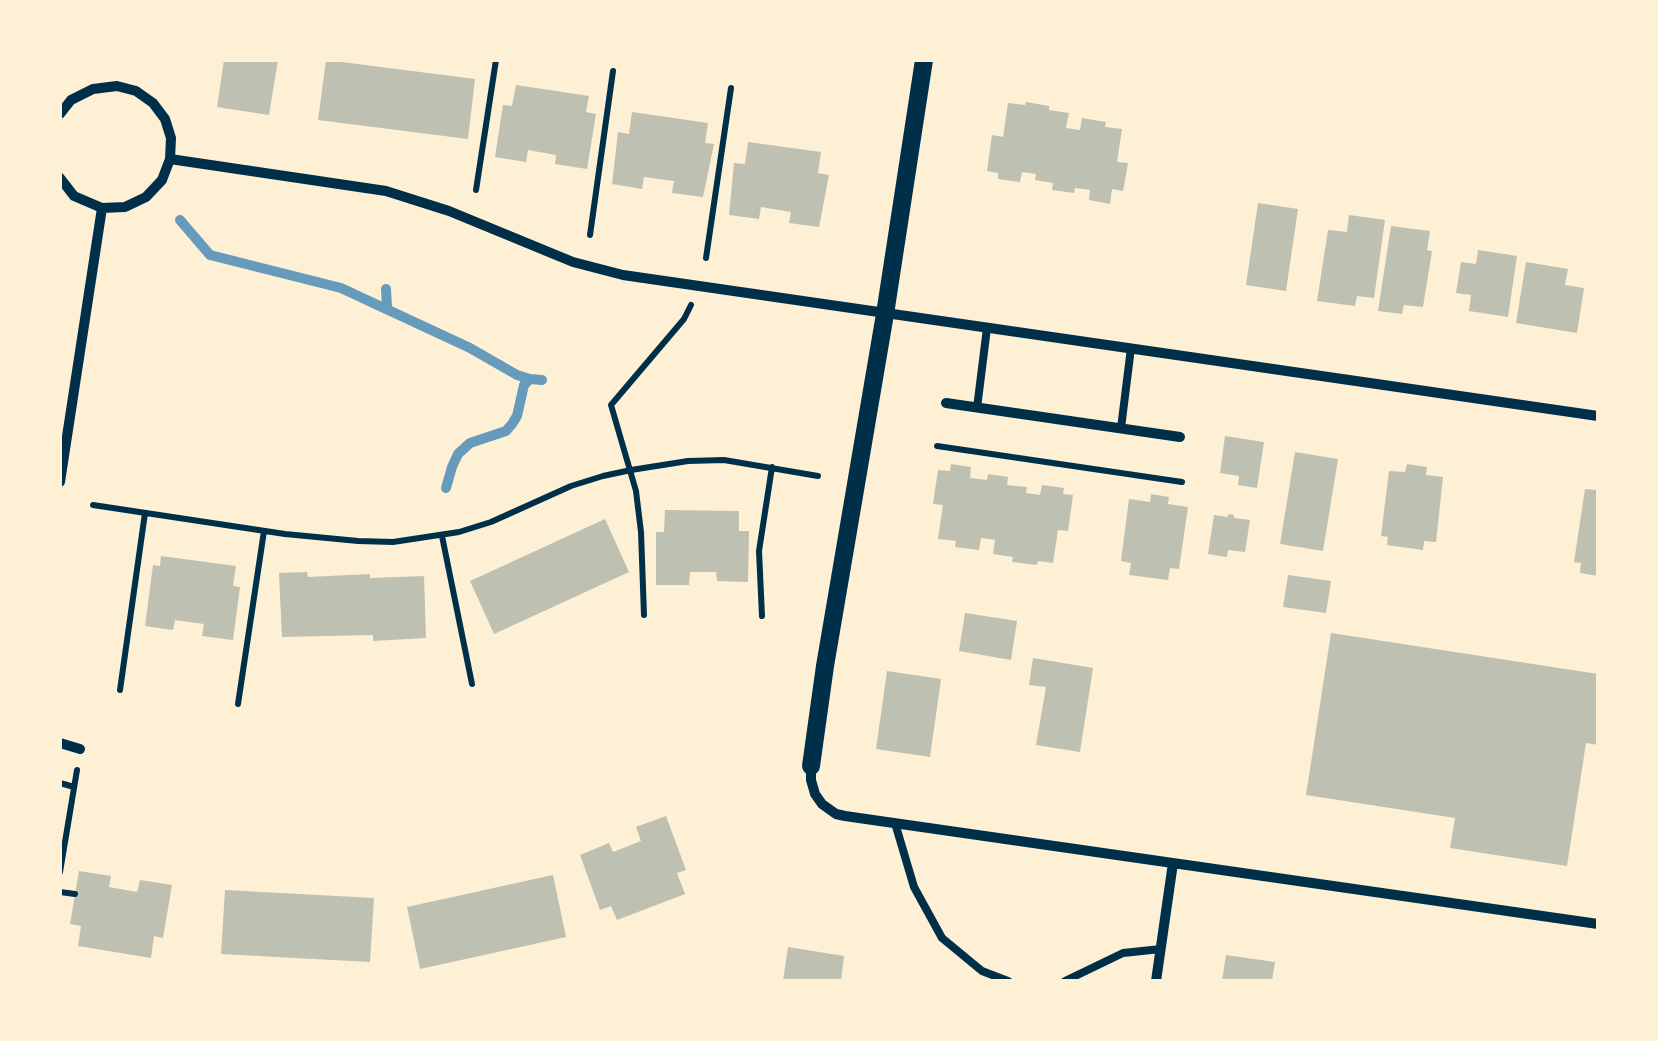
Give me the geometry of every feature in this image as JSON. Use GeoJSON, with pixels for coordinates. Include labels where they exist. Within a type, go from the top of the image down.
{"type":"FeatureCollection","features":[{"type":"Feature","properties":{"kind":"street"},"geometry":{"type":"LineString","coordinates":[[924,60],[810,766],[815,794],[830,810],[844,816],[1598,924]]}},
{"type":"Feature","properties":{"kind":"street"},"geometry":{"type":"LineString","coordinates":[[60,114],[71,100],[92,88],[116,86],[153,103],[165,119],[171,138],[170,159],[162,180],[146,197],[125,207],[102,208],[74,196],[60,178]]}},
{"type":"Feature","properties":{"kind":"street"},"geometry":{"type":"LineString","coordinates":[[170,159],[386,191],[449,210],[573,262],[623,275],[1598,416]]}},
{"type":"Feature","properties":{"kind":"street"},"geometry":{"type":"LineString","coordinates":[[60,482],[102,208]]}},
{"type":"Feature","properties":{"kind":"street"},"geometry":{"type":"LineString","coordinates":[[946,403],[1180,437]]}},
{"type":"Feature","properties":{"kind":"street"},"geometry":{"type":"LineString","coordinates":[[60,743],[80,749]]}},
{"type":"Feature","properties":{"kind":"street"},"geometry":{"type":"LineString","coordinates":[[1156,981],[1173,863]]}},
{"type":"Feature","properties":{"kind":"lane"},"geometry":{"type":"LineString","coordinates":[[976,408],[987,328]]}},
{"type":"Feature","properties":{"kind":"lane"},"geometry":{"type":"LineString","coordinates":[[1122,428],[1131,348]]}},
{"type":"Feature","properties":{"kind":"lane"},"geometry":{"type":"LineString","coordinates":[[895,823],[914,887],[942,938],[982,971],[1008,981]]}},
{"type":"Feature","properties":{"kind":"lane"},"geometry":{"type":"LineString","coordinates":[[1065,981],[1123,953],[1160,949]]}},
{"type":"Feature","properties":{"kind":"path"},"geometry":{"type":"LineString","coordinates":[[476,190],[496,60]]}},
{"type":"Feature","properties":{"kind":"path"},"geometry":{"type":"LineString","coordinates":[[590,235],[614,71]]}},
{"type":"Feature","properties":{"kind":"path"},"geometry":{"type":"LineString","coordinates":[[706,258],[731,88]]}},
{"type":"Feature","properties":{"kind":"path"},"geometry":{"type":"LineString","coordinates":[[644,615],[641,532],[632,470],[611,405],[684,319],[702,287]]}},
{"type":"Feature","properties":{"kind":"path"},"geometry":{"type":"LineString","coordinates":[[937,446],[1182,482]]}},
{"type":"Feature","properties":{"kind":"path"},"geometry":{"type":"LineString","coordinates":[[93,505],[358,542],[393,542],[442,536],[491,522],[602,476],[688,461],[724,460],[818,476]]}},
{"type":"Feature","properties":{"kind":"path"},"geometry":{"type":"LineString","coordinates":[[762,616],[760,550],[772,467]]}},
{"type":"Feature","properties":{"kind":"path"},"geometry":{"type":"LineString","coordinates":[[120,690],[145,512]]}},
{"type":"Feature","properties":{"kind":"path"},"geometry":{"type":"LineString","coordinates":[[238,704],[264,530]]}},
{"type":"Feature","properties":{"kind":"path"},"geometry":{"type":"LineString","coordinates":[[442,536],[472,684]]}},
{"type":"Feature","properties":{"kind":"path"},"geometry":{"type":"LineString","coordinates":[[60,872],[80,749]]}},
{"type":"Feature","properties":{"kind":"path"},"geometry":{"type":"LineString","coordinates":[[60,783],[74,787]]}},
{"type":"Feature","properties":{"kind":"path"},"geometry":{"type":"LineString","coordinates":[[60,892],[76,894]]}},
{"type":"Feature","properties":{"kind":"building"},"geometry":{"type":"Polygon","coordinates":[[[224,60],[278,60],[269,115],[217,107],[224,60]]]}},
{"type":"Feature","properties":{"kind":"building"},"geometry":{"type":"Polygon","coordinates":[[[326,60],[475,79],[468,139],[318,120],[326,60]]]}},
{"type":"Feature","properties":{"kind":"building"},"geometry":{"type":"Polygon","coordinates":[[[516,85],[589,96],[586,112],[596,114],[587,169],[555,164],[556,155],[528,150],[526,162],[495,157],[503,105],[512,106],[516,85]]]}},
{"type":"Feature","properties":{"kind":"building"},"geometry":{"type":"Polygon","coordinates":[[[1026,102],[1069,113],[1066,128],[1080,130],[1082,118],[1122,129],[1117,162],[1128,163],[1123,191],[1112,189],[1110,204],[1089,200],[1090,190],[1052,190],[1053,183],[1035,180],[1036,174],[1022,172],[1020,182],[998,179],[998,173],[987,171],[992,135],[1003,137],[1008,103],[1026,102]]]}},
{"type":"Feature","properties":{"kind":"building"},"geometry":{"type":"Polygon","coordinates":[[[632,112],[708,123],[705,143],[714,144],[703,197],[672,193],[674,181],[644,177],[642,189],[612,184],[618,132],[629,134],[632,112]]]}},
{"type":"Feature","properties":{"kind":"building"},"geometry":{"type":"Polygon","coordinates":[[[748,142],[821,152],[818,173],[829,175],[819,227],[789,223],[791,212],[761,207],[759,219],[729,215],[734,163],[745,164],[748,142]]]}},
{"type":"Feature","properties":{"kind":"building"},"geometry":{"type":"Polygon","coordinates":[[[1258,203],[1298,209],[1286,291],[1246,285],[1258,203]]]}},
{"type":"Feature","properties":{"kind":"building"},"geometry":{"type":"Polygon","coordinates":[[[1349,215],[1385,220],[1374,298],[1357,296],[1355,306],[1317,301],[1328,230],[1347,232],[1349,215]]]}},
{"type":"Feature","properties":{"kind":"building"},"geometry":{"type":"Polygon","coordinates":[[[1391,226],[1430,231],[1427,250],[1432,251],[1423,307],[1404,305],[1402,314],[1378,311],[1391,226]]]}},
{"type":"Feature","properties":{"kind":"building"},"geometry":{"type":"Polygon","coordinates":[[[1478,250],[1517,256],[1508,317],[1469,311],[1471,295],[1456,293],[1461,262],[1476,264],[1478,250]]]}},
{"type":"Feature","properties":{"kind":"building"},"geometry":{"type":"Polygon","coordinates":[[[1526,262],[1568,269],[1565,285],[1584,288],[1577,333],[1516,323],[1526,262]]]}},
{"type":"Feature","properties":{"kind":"building"},"geometry":{"type":"Polygon","coordinates":[[[1225,436],[1264,442],[1257,488],[1238,485],[1239,476],[1220,473],[1225,436]]]}},
{"type":"Feature","properties":{"kind":"building"},"geometry":{"type":"Polygon","coordinates":[[[1295,452],[1338,459],[1323,551],[1280,544],[1295,452]]]}},
{"type":"Feature","properties":{"kind":"building"},"geometry":{"type":"Polygon","coordinates":[[[951,464],[971,467],[970,478],[987,480],[988,474],[1008,477],[1007,485],[1027,487],[1026,493],[1040,495],[1042,485],[1064,488],[1063,494],[1073,495],[1068,531],[1058,530],[1053,563],[1012,562],[1013,557],[993,554],[995,540],[981,538],[979,550],[955,547],[956,541],[938,539],[943,505],[933,504],[938,470],[950,471],[951,464]]]}},
{"type":"Feature","properties":{"kind":"building"},"geometry":{"type":"Polygon","coordinates":[[[1407,464],[1427,467],[1426,475],[1443,477],[1436,542],[1424,541],[1423,550],[1387,545],[1388,537],[1381,536],[1389,471],[1405,472],[1407,464]]]}},
{"type":"Feature","properties":{"kind":"building"},"geometry":{"type":"Polygon","coordinates":[[[1585,489],[1598,490],[1598,576],[1580,573],[1581,563],[1574,562],[1585,489]]]}},
{"type":"Feature","properties":{"kind":"building"},"geometry":{"type":"Polygon","coordinates":[[[1151,494],[1169,497],[1168,504],[1188,507],[1179,569],[1170,568],[1168,580],[1129,575],[1131,563],[1121,561],[1129,499],[1150,502],[1151,494]]]}},
{"type":"Feature","properties":{"kind":"building"},"geometry":{"type":"Polygon","coordinates":[[[665,510],[739,511],[739,531],[749,531],[748,582],[717,581],[716,572],[690,572],[689,585],[656,585],[656,532],[664,532],[665,510]]]}},
{"type":"Feature","properties":{"kind":"building"},"geometry":{"type":"Polygon","coordinates":[[[1214,515],[1250,520],[1245,552],[1228,550],[1227,557],[1208,554],[1214,515]]]}},
{"type":"Feature","properties":{"kind":"building"},"geometry":{"type":"Polygon","coordinates":[[[605,519],[629,572],[494,634],[470,581],[605,519]]]}},
{"type":"Feature","properties":{"kind":"building"},"geometry":{"type":"Polygon","coordinates":[[[161,556],[236,566],[233,586],[240,587],[233,640],[202,636],[204,624],[175,620],[173,630],[145,626],[153,565],[160,566],[161,556]]]}},
{"type":"Feature","properties":{"kind":"building"},"geometry":{"type":"Polygon","coordinates":[[[307,572],[308,577],[424,576],[426,638],[373,641],[373,635],[282,637],[279,573],[307,572]]]}},
{"type":"Feature","properties":{"kind":"building"},"geometry":{"type":"Polygon","coordinates":[[[1288,575],[1331,581],[1326,613],[1283,607],[1288,575]]]}},
{"type":"Feature","properties":{"kind":"building"},"geometry":{"type":"Polygon","coordinates":[[[965,613],[1017,621],[1011,660],[959,651],[965,613]]]}},
{"type":"Feature","properties":{"kind":"building"},"geometry":{"type":"Polygon","coordinates":[[[1331,633],[1598,674],[1598,745],[1586,743],[1567,866],[1450,848],[1455,818],[1306,795],[1331,633]]]}},
{"type":"Feature","properties":{"kind":"building"},"geometry":{"type":"Polygon","coordinates":[[[1033,658],[1093,668],[1080,752],[1036,745],[1046,687],[1029,685],[1033,658]]]}},
{"type":"Feature","properties":{"kind":"building"},"geometry":{"type":"Polygon","coordinates":[[[887,671],[941,679],[930,757],[876,749],[887,671]]]}},
{"type":"Feature","properties":{"kind":"building"},"geometry":{"type":"Polygon","coordinates":[[[666,816],[686,870],[677,873],[685,894],[617,920],[611,906],[600,910],[580,855],[609,843],[613,852],[641,841],[636,827],[666,816]]]}},
{"type":"Feature","properties":{"kind":"building"},"geometry":{"type":"Polygon","coordinates":[[[79,871],[111,876],[109,887],[137,892],[140,880],[172,885],[163,938],[154,936],[151,958],[78,946],[81,926],[70,924],[79,871]]]}},
{"type":"Feature","properties":{"kind":"building"},"geometry":{"type":"Polygon","coordinates":[[[553,875],[566,937],[420,969],[407,907],[553,875]]]}},
{"type":"Feature","properties":{"kind":"building"},"geometry":{"type":"Polygon","coordinates":[[[225,890],[374,898],[370,962],[221,954],[225,890]]]}},
{"type":"Feature","properties":{"kind":"building"},"geometry":{"type":"Polygon","coordinates":[[[788,947],[844,956],[841,981],[783,981],[788,947]]]}},
{"type":"Feature","properties":{"kind":"building"},"geometry":{"type":"Polygon","coordinates":[[[1226,955],[1275,962],[1272,981],[1222,981],[1226,955]]]}},
{"type":"Feature","properties":{"kind":"waterway"},"geometry":{"type":"LineString","coordinates":[[180,220],[210,255],[341,288],[470,348],[517,375],[542,380]]}},
{"type":"Feature","properties":{"kind":"waterway"},"geometry":{"type":"LineString","coordinates":[[386,289],[387,308]]}},
{"type":"Feature","properties":{"kind":"waterway"},"geometry":{"type":"LineString","coordinates":[[446,488],[458,454],[470,443],[506,431],[512,424],[524,385],[530,379]]}}]}
